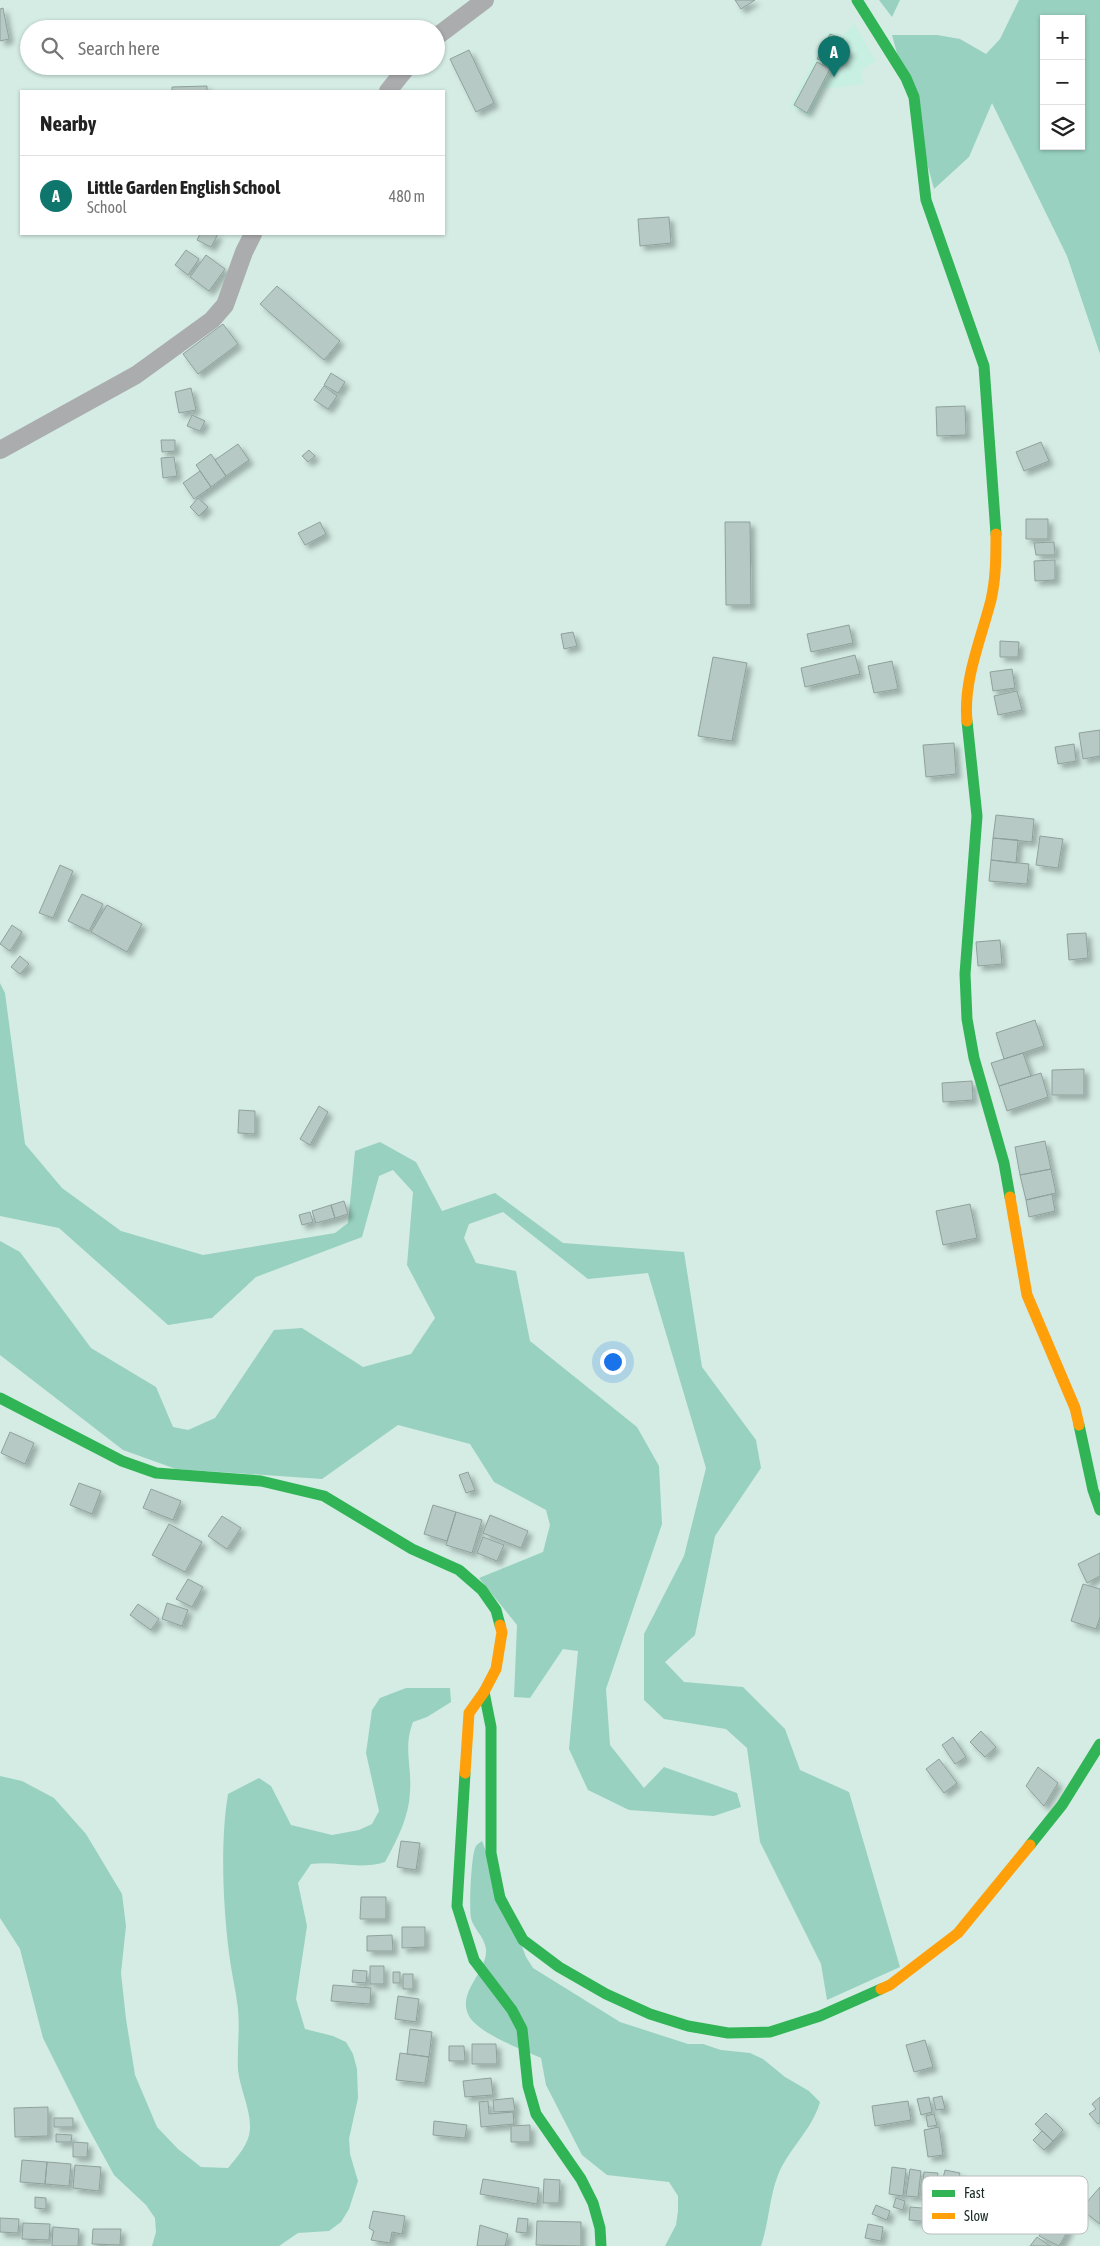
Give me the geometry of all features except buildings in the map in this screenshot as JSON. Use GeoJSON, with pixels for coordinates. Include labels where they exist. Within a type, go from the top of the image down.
{"type":"FeatureCollection","features":[{"type":"Feature","properties":{"kind":"street"},"geometry":{"type":"LineString","coordinates":[[445,30],[485,0]]}},
{"type":"Feature","properties":{"kind":"street"},"geometry":{"type":"LineString","coordinates":[[857,0],[906,78],[914,97],[926,200],[984,366],[996,524],[996,570],[991,598],[970,673],[966,712],[978,816],[965,974],[967,1019],[974,1058],[1004,1163],[1027,1295],[1075,1408],[1093,1490],[1100,1510]]}},
{"type":"Feature","properties":{"kind":"street"},"geometry":{"type":"LineString","coordinates":[[389,90],[401,75]]}},
{"type":"Feature","properties":{"kind":"street"},"geometry":{"type":"LineString","coordinates":[[0,450],[136,375],[212,320],[225,305],[244,252],[252,235]]}},
{"type":"Feature","properties":{"kind":"street"},"geometry":{"type":"LineString","coordinates":[[0,1398],[122,1461],[156,1473],[261,1481],[324,1496],[412,1549],[458,1570],[482,1590],[496,1610],[502,1632],[496,1668],[484,1692],[469,1713],[458,1906],[474,1960],[512,2010],[522,2029],[528,2086],[536,2114],[581,2179],[593,2203],[600,2228],[602,2246]]}},
{"type":"Feature","properties":{"kind":"street"},"geometry":{"type":"LineString","coordinates":[[484,1692],[491,1727],[491,1853],[500,1898],[522,1940],[559,1967],[606,1994],[650,2014],[688,2026],[728,2032],[770,2032],[820,2016],[890,1985],[928,1958],[958,1933],[1062,1805],[1100,1744]]}},
{"type":"Feature","properties":{"kind":"shaded area"},"geometry":{"type":"Polygon","coordinates":[[[879,0],[900,0],[892,17],[879,0]]]}},
{"type":"Feature","properties":{"kind":"shaded area"},"geometry":{"type":"Polygon","coordinates":[[[1019,0],[1100,0],[1100,354],[1067,256],[992,103],[969,157],[934,189],[892,35],[937,35],[960,39],[986,54],[1000,39],[1019,0]]]}},
{"type":"Feature","properties":{"kind":"shaded area"},"geometry":{"type":"Polygon","coordinates":[[[854,24],[876,61],[861,70],[863,84],[823,89],[810,117],[790,107],[829,31],[843,36],[854,24]]]}},
{"type":"Feature","properties":{"kind":"shaded area"},"geometry":{"type":"Polygon","coordinates":[[[0,983],[5,993],[25,1144],[62,1188],[121,1231],[203,1255],[335,1233],[348,1223],[355,1151],[380,1142],[416,1162],[442,1211],[495,1193],[563,1243],[684,1252],[702,1367],[756,1440],[761,1468],[715,1536],[695,1635],[665,1662],[684,1682],[743,1687],[785,1729],[800,1770],[849,1792],[900,1967],[827,2000],[821,1964],[760,1842],[747,1748],[726,1729],[664,1719],[644,1700],[644,1634],[684,1556],[706,1468],[648,1273],[588,1279],[503,1212],[469,1224],[464,1238],[476,1263],[516,1271],[530,1341],[637,1427],[659,1466],[662,1524],[606,1689],[610,1745],[644,1788],[664,1767],[737,1793],[741,1807],[714,1816],[629,1810],[588,1790],[569,1749],[578,1651],[563,1649],[530,1698],[514,1697],[517,1625],[479,1578],[543,1552],[550,1525],[546,1510],[494,1482],[470,1444],[398,1425],[322,1479],[176,1469],[123,1450],[0,1355],[0,1241],[20,1252],[91,1348],[156,1387],[173,1427],[188,1430],[215,1418],[274,1330],[302,1328],[363,1367],[411,1354],[435,1318],[407,1265],[413,1192],[393,1170],[379,1176],[362,1237],[256,1277],[212,1318],[168,1325],[59,1228],[0,1216],[0,983]]]}},
{"type":"Feature","properties":{"kind":"shaded area"},"geometry":{"type":"Polygon","coordinates":[[[406,1688],[450,1688],[451,1702],[427,1717],[413,1722],[410,1731],[408,1757],[409,1801],[398,1837],[385,1862],[367,1865],[311,1864],[298,1883],[307,1926],[296,1999],[305,2029],[333,2036],[346,2042],[353,2054],[357,2069],[358,2098],[349,2139],[350,2154],[358,2181],[349,2209],[341,2222],[329,2231],[298,2233],[279,2246],[152,2246],[156,2232],[155,2218],[146,2205],[114,2175],[85,2122],[43,2038],[20,1949],[0,1918],[0,1776],[22,1781],[54,1798],[86,1834],[122,1894],[126,1926],[121,1973],[135,2075],[157,2127],[178,2149],[201,2167],[228,2168],[245,2145],[249,2134],[250,2122],[238,2070],[238,2009],[225,1915],[223,1853],[228,1794],[259,1778],[271,1786],[291,1825],[332,1835],[359,1830],[372,1824],[379,1811],[366,1753],[372,1710],[380,1698],[406,1688]]]}},
{"type":"Feature","properties":{"kind":"shaded area"},"geometry":{"type":"Polygon","coordinates":[[[482,1841],[526,1957],[533,1968],[620,2022],[688,2044],[703,2044],[721,2050],[750,2053],[763,2059],[785,2077],[809,2091],[820,2102],[812,2121],[788,2156],[778,2175],[761,2246],[665,2246],[676,2225],[678,2211],[678,2196],[669,2182],[607,2175],[582,2155],[546,2085],[541,2058],[491,2035],[474,2023],[469,2016],[466,1999],[482,1966],[486,1949],[472,1922],[470,1912],[474,1851],[476,1846],[482,1841]]]}},
{"type":"Feature","properties":{"kind":"traffic: fast"},"geometry":{"type":"LineString","coordinates":[[857,0],[906,78],[914,97],[926,200],[984,366],[996,534]]}},
{"type":"Feature","properties":{"kind":"traffic: fast"},"geometry":{"type":"LineString","coordinates":[[967,721],[977,816],[965,974],[967,1019],[974,1058],[1004,1163],[1010,1197]]}},
{"type":"Feature","properties":{"kind":"traffic: fast"},"geometry":{"type":"LineString","coordinates":[[0,1398],[122,1461],[156,1473],[261,1481],[324,1496],[412,1549],[459,1570],[482,1590],[496,1610],[500,1625]]}},
{"type":"Feature","properties":{"kind":"traffic: fast"},"geometry":{"type":"LineString","coordinates":[[1079,1425],[1093,1490],[1100,1510]]}},
{"type":"Feature","properties":{"kind":"traffic: fast"},"geometry":{"type":"LineString","coordinates":[[484,1692],[491,1727],[491,1853],[500,1898],[523,1940],[559,1967],[606,1994],[650,2014],[688,2026],[728,2033],[770,2032],[820,2016],[881,1989]]}},
{"type":"Feature","properties":{"kind":"traffic: fast"},"geometry":{"type":"LineString","coordinates":[[1030,1845],[1062,1805],[1100,1744]]}},
{"type":"Feature","properties":{"kind":"traffic: fast"},"geometry":{"type":"LineString","coordinates":[[465,1773],[457,1906],[474,1960],[512,2010],[522,2029],[528,2086],[536,2114],[581,2179],[593,2203],[600,2228],[601,2246]]}},
{"type":"Feature","properties":{"kind":"traffic: slow"},"geometry":{"type":"LineString","coordinates":[[967,721],[966,706],[970,675],[993,592],[996,534]]}},
{"type":"Feature","properties":{"kind":"traffic: slow"},"geometry":{"type":"LineString","coordinates":[[1010,1197],[1027,1295],[1075,1408],[1079,1425]]}},
{"type":"Feature","properties":{"kind":"traffic: slow"},"geometry":{"type":"LineString","coordinates":[[465,1773],[469,1713],[484,1692],[496,1669],[502,1632],[500,1625]]}},
{"type":"Feature","properties":{"kind":"traffic: slow"},"geometry":{"type":"LineString","coordinates":[[881,1989],[890,1985],[958,1933],[1030,1845]]}},
{"type":"Feature","properties":{"kind":"place","name":"Little Garden English School"},"geometry":{"type":"Point","coordinates":[834,77]}}]}
